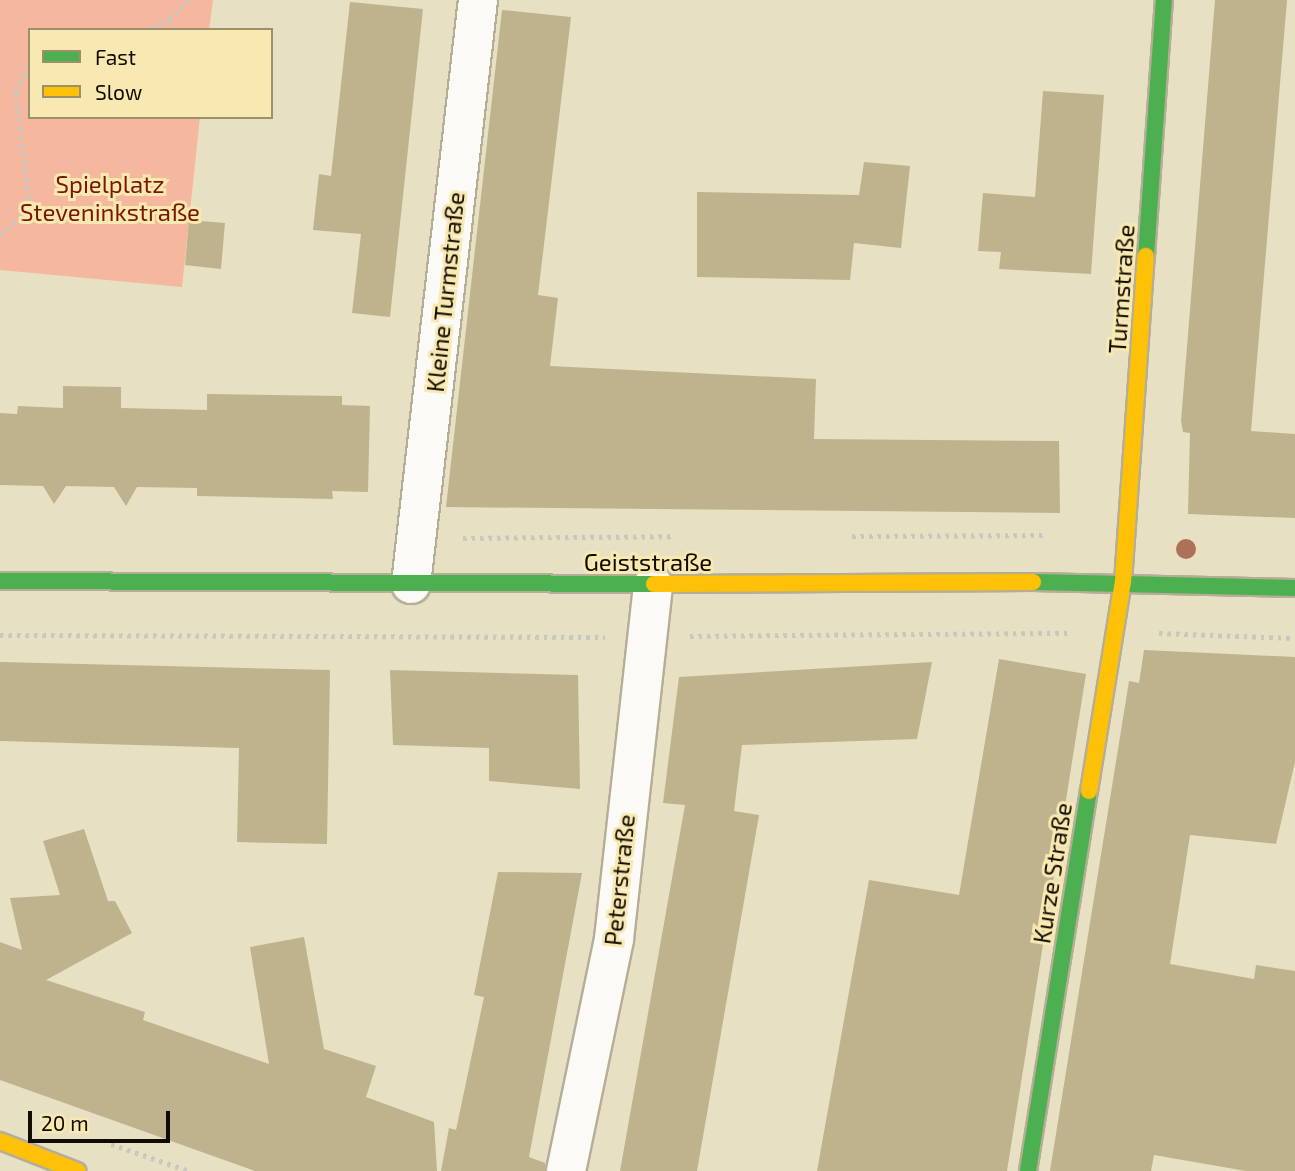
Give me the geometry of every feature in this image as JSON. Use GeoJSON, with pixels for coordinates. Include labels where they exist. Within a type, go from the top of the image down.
{"type":"FeatureCollection","features":[{"type":"Feature","properties":{"kind":"street","name":"Kleine Turmstraße"},"geometry":{"type":"LineString","coordinates":[[411,584],[478,0]]}},
{"type":"Feature","properties":{"kind":"street","name":"Turmstraße"},"geometry":{"type":"LineString","coordinates":[[1123,582],[1164,0]]}},
{"type":"Feature","properties":{"kind":"street","name":"Geiststraße"},"geometry":{"type":"LineString","coordinates":[[0,581],[653,585],[1123,582],[1295,588]]}},
{"type":"Feature","properties":{"kind":"street","name":"Kurze Straße"},"geometry":{"type":"LineString","coordinates":[[1028,1171],[1123,582]]}},
{"type":"Feature","properties":{"kind":"street","name":"Peterstraße"},"geometry":{"type":"LineString","coordinates":[[566,1171],[614,939],[653,585]]}},
{"type":"Feature","properties":{"kind":"street"},"geometry":{"type":"LineString","coordinates":[[0,1141],[77,1171]]}},
{"type":"Feature","properties":{"kind":"path"},"geometry":{"type":"LineString","coordinates":[[148,28],[169,20],[188,0]]}},
{"type":"Feature","properties":{"kind":"path"},"geometry":{"type":"LineString","coordinates":[[0,235],[22,216],[27,198],[16,92],[28,65]]}},
{"type":"Feature","properties":{"kind":"green space","name":"Spielplatz Steveninkstraße"},"geometry":{"type":"Polygon","coordinates":[[[0,0],[213,0],[209,28],[28,28],[28,119],[200,119],[182,287],[0,270],[0,0]]]}},
{"type":"Feature","properties":{"kind":"building"},"geometry":{"type":"Polygon","coordinates":[[[1215,0],[1287,0],[1251,431],[1295,434],[1295,518],[1188,514],[1190,433],[1183,432],[1181,421],[1215,0]]]}},
{"type":"Feature","properties":{"kind":"building"},"geometry":{"type":"Polygon","coordinates":[[[350,2],[423,9],[390,317],[352,313],[361,234],[313,230],[319,174],[331,176],[350,2]]]}},
{"type":"Feature","properties":{"kind":"building"},"geometry":{"type":"Polygon","coordinates":[[[502,10],[571,17],[538,295],[558,298],[550,366],[816,379],[814,439],[1059,441],[1060,513],[446,507],[502,10]]]}},
{"type":"Feature","properties":{"kind":"building"},"geometry":{"type":"Polygon","coordinates":[[[1043,91],[1104,95],[1091,274],[999,269],[1001,252],[978,251],[983,193],[1035,197],[1043,91]]]}},
{"type":"Feature","properties":{"kind":"building"},"geometry":{"type":"Polygon","coordinates":[[[864,162],[910,166],[901,248],[854,243],[850,280],[697,277],[697,192],[859,195],[864,162]]]}},
{"type":"Feature","properties":{"kind":"building"},"geometry":{"type":"Polygon","coordinates":[[[189,220],[225,223],[221,269],[185,265],[189,220]]]}},
{"type":"Feature","properties":{"kind":"building"},"geometry":{"type":"Polygon","coordinates":[[[63,386],[121,387],[121,408],[207,410],[207,394],[342,396],[342,405],[370,406],[368,492],[332,491],[333,499],[197,496],[197,488],[137,487],[126,506],[114,487],[66,486],[54,504],[43,486],[0,485],[0,413],[17,414],[18,406],[63,408],[63,386]]]}},
{"type":"Feature","properties":{"kind":"building"},"geometry":{"type":"Polygon","coordinates":[[[1144,650],[1295,657],[1295,762],[1276,844],[1190,835],[1170,964],[1254,979],[1256,965],[1295,971],[1295,1171],[1246,1171],[1154,1155],[1151,1171],[1050,1171],[1129,681],[1139,683],[1144,650]]]}},
{"type":"Feature","properties":{"kind":"building"},"geometry":{"type":"Polygon","coordinates":[[[999,659],[1086,674],[1007,1171],[817,1171],[869,880],[959,895],[999,659]]]}},
{"type":"Feature","properties":{"kind":"building"},"geometry":{"type":"Polygon","coordinates":[[[0,662],[330,670],[327,844],[237,842],[239,748],[0,741],[0,662]]]}},
{"type":"Feature","properties":{"kind":"building"},"geometry":{"type":"Polygon","coordinates":[[[932,662],[917,739],[742,745],[734,811],[759,815],[697,1171],[620,1171],[685,805],[663,803],[679,677],[932,662]]]}},
{"type":"Feature","properties":{"kind":"building"},"geometry":{"type":"Polygon","coordinates":[[[390,670],[578,675],[580,789],[489,781],[489,748],[393,745],[390,670]]]}},
{"type":"Feature","properties":{"kind":"building"},"geometry":{"type":"Polygon","coordinates":[[[84,829],[108,901],[115,901],[132,933],[46,980],[145,1012],[143,1020],[269,1064],[250,947],[304,937],[324,1049],[376,1066],[366,1097],[434,1122],[437,1171],[255,1171],[0,1080],[0,942],[22,950],[10,898],[60,895],[43,841],[84,829]]]}},
{"type":"Feature","properties":{"kind":"building"},"geometry":{"type":"Polygon","coordinates":[[[498,872],[582,873],[529,1157],[545,1163],[545,1171],[441,1171],[449,1128],[456,1130],[484,997],[474,995],[498,872]]]}},
{"type":"Feature","properties":{"kind":"traffic: fast"},"geometry":{"type":"LineString","coordinates":[[1146,256],[1164,0]]}},
{"type":"Feature","properties":{"kind":"traffic: fast"},"geometry":{"type":"LineString","coordinates":[[0,581],[654,584]]}},
{"type":"Feature","properties":{"kind":"traffic: fast"},"geometry":{"type":"LineString","coordinates":[[1033,582],[1295,588]]}},
{"type":"Feature","properties":{"kind":"traffic: fast"},"geometry":{"type":"LineString","coordinates":[[1028,1171],[1089,791]]}},
{"type":"Feature","properties":{"kind":"traffic: slow"},"geometry":{"type":"LineString","coordinates":[[1089,791],[1123,582],[1146,256]]}},
{"type":"Feature","properties":{"kind":"traffic: slow"},"geometry":{"type":"LineString","coordinates":[[654,584],[1033,582]]}},
{"type":"Feature","properties":{"kind":"traffic: slow"},"geometry":{"type":"LineString","coordinates":[[0,1141],[77,1171]]}}]}
